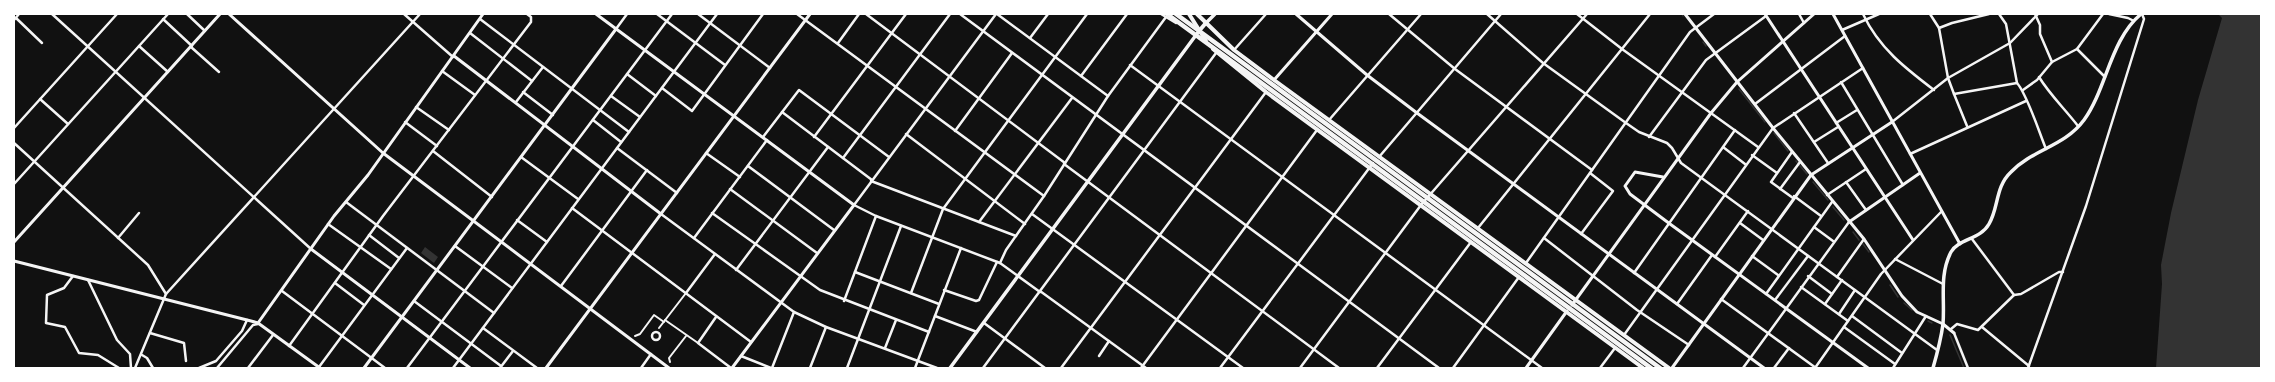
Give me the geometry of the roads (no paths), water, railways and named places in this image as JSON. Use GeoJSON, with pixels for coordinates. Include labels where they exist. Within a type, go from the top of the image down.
{"type":"FeatureCollection","features":[{"type":"Feature","properties":{"kind":"highway"},"geometry":{"type":"LineString","coordinates":[[1176,14],[1651,368]]}},
{"type":"Feature","properties":{"kind":"highway"},"geometry":{"type":"LineString","coordinates":[[1166,16],[1333,131],[1660,368]]}},
{"type":"Feature","properties":{"kind":"main road"},"geometry":{"type":"LineString","coordinates":[[1189,14],[1198,31],[1216,53],[1266,92],[1643,368]]}},
{"type":"Feature","properties":{"kind":"main road"},"geometry":{"type":"LineString","coordinates":[[1197,14],[1205,24],[1234,50],[1669,368]]}},
{"type":"Feature","properties":{"kind":"main road"},"geometry":{"type":"LineString","coordinates":[[950,368],[1198,31],[1215,14]]}},
{"type":"Feature","properties":{"kind":"main road"},"geometry":{"type":"LineString","coordinates":[[1933,368],[1943,324],[1943,284],[1949,256],[1960,244],[1972,239],[1988,226],[1994,213],[1999,189],[2009,174],[2030,157],[2067,138],[2079,126],[2094,104],[2119,45],[2139,15]]}},
{"type":"Feature","properties":{"kind":"street"},"geometry":{"type":"LineString","coordinates":[[19,14],[15,19],[42,43]]}},
{"type":"Feature","properties":{"kind":"street"},"geometry":{"type":"LineString","coordinates":[[52,14],[253,198],[311,249],[470,368]]}},
{"type":"Feature","properties":{"kind":"street"},"geometry":{"type":"LineString","coordinates":[[14,128],[117,14]]}},
{"type":"Feature","properties":{"kind":"street"},"geometry":{"type":"LineString","coordinates":[[14,184],[168,14]]}},
{"type":"Feature","properties":{"kind":"street"},"geometry":{"type":"LineString","coordinates":[[187,14],[205,31]]}},
{"type":"Feature","properties":{"kind":"street"},"geometry":{"type":"LineString","coordinates":[[14,242],[220,14]]}},
{"type":"Feature","properties":{"kind":"street"},"geometry":{"type":"LineString","coordinates":[[229,14],[383,153],[669,368]]}},
{"type":"Feature","properties":{"kind":"street"},"geometry":{"type":"LineString","coordinates":[[404,14],[453,56],[516,102],[661,214],[794,312],[826,326],[937,368]]}},
{"type":"Feature","properties":{"kind":"street"},"geometry":{"type":"LineString","coordinates":[[136,368],[166,294],[420,14]]}},
{"type":"Feature","properties":{"kind":"street"},"geometry":{"type":"LineString","coordinates":[[217,368],[253,325],[258,324],[328,224],[383,153],[483,14]]}},
{"type":"Feature","properties":{"kind":"street"},"geometry":{"type":"LineString","coordinates":[[289,346],[413,176],[531,22],[531,17],[527,14]]}},
{"type":"Feature","properties":{"kind":"street"},"geometry":{"type":"LineString","coordinates":[[596,14],[854,204],[876,216],[998,262],[1109,341],[1142,367],[1146,368]]}},
{"type":"Feature","properties":{"kind":"street"},"geometry":{"type":"LineString","coordinates":[[364,368],[627,14]]}},
{"type":"Feature","properties":{"kind":"street"},"geometry":{"type":"LineString","coordinates":[[657,14],[725,65]]}},
{"type":"Feature","properties":{"kind":"street"},"geometry":{"type":"LineString","coordinates":[[407,368],[672,14]]}},
{"type":"Feature","properties":{"kind":"street"},"geometry":{"type":"LineString","coordinates":[[698,14],[770,68]]}},
{"type":"Feature","properties":{"kind":"street"},"geometry":{"type":"LineString","coordinates":[[453,368],[717,14]]}},
{"type":"Feature","properties":{"kind":"street"},"geometry":{"type":"LineString","coordinates":[[662,88],[692,111],[763,14]]}},
{"type":"Feature","properties":{"kind":"street"},"geometry":{"type":"LineString","coordinates":[[797,14],[1044,196]]}},
{"type":"Feature","properties":{"kind":"street"},"geometry":{"type":"LineString","coordinates":[[546,368],[810,14]]}},
{"type":"Feature","properties":{"kind":"street"},"geometry":{"type":"LineString","coordinates":[[838,44],[860,14]]}},
{"type":"Feature","properties":{"kind":"street"},"geometry":{"type":"LineString","coordinates":[[866,14],[979,98],[1109,198],[1339,368]]}},
{"type":"Feature","properties":{"kind":"street"},"geometry":{"type":"LineString","coordinates":[[814,137],[906,14]]}},
{"type":"Feature","properties":{"kind":"street"},"geometry":{"type":"LineString","coordinates":[[843,158],[950,14]]}},
{"type":"Feature","properties":{"kind":"street"},"geometry":{"type":"LineString","coordinates":[[960,14],[1012,54],[1439,368]]}},
{"type":"Feature","properties":{"kind":"street"},"geometry":{"type":"LineString","coordinates":[[635,336],[640,334],[654,315],[698,343],[731,368],[996,14],[1108,96]]}},
{"type":"Feature","properties":{"kind":"street"},"geometry":{"type":"LineString","coordinates":[[1030,38],[1048,14]]}},
{"type":"Feature","properties":{"kind":"street"},"geometry":{"type":"LineString","coordinates":[[911,293],[943,209],[1087,14]]}},
{"type":"Feature","properties":{"kind":"street"},"geometry":{"type":"LineString","coordinates":[[1080,76],[1127,14]]}},
{"type":"Feature","properties":{"kind":"street"},"geometry":{"type":"LineString","coordinates":[[1160,14],[1166,16],[1182,27],[1198,31]]}},
{"type":"Feature","properties":{"kind":"street"},"geometry":{"type":"LineString","coordinates":[[1234,50],[1266,14]]}},
{"type":"Feature","properties":{"kind":"street"},"geometry":{"type":"LineString","coordinates":[[1296,14],[1367,76],[1764,368]]}},
{"type":"Feature","properties":{"kind":"street"},"geometry":{"type":"LineString","coordinates":[[1274,80],[1332,14]]}},
{"type":"Feature","properties":{"kind":"street"},"geometry":{"type":"LineString","coordinates":[[1389,14],[1406,30],[1455,69],[1550,139],[1613,191],[1580,234]]}},
{"type":"Feature","properties":{"kind":"street"},"geometry":{"type":"LineString","coordinates":[[1329,120],[1420,14]]}},
{"type":"Feature","properties":{"kind":"street"},"geometry":{"type":"LineString","coordinates":[[1487,14],[1542,63],[1626,123],[1649,137],[1667,143],[1674,149],[1680,163],[1938,350]]}},
{"type":"Feature","properties":{"kind":"street"},"geometry":{"type":"LineString","coordinates":[[1220,368],[1369,167],[1501,14]]}},
{"type":"Feature","properties":{"kind":"street"},"geometry":{"type":"LineString","coordinates":[[1576,14],[1758,147]]}},
{"type":"Feature","properties":{"kind":"street"},"geometry":{"type":"LineString","coordinates":[[1300,368],[1421,205],[1469,151],[1542,63],[1586,14]]}},
{"type":"Feature","properties":{"kind":"street"},"geometry":{"type":"LineString","coordinates":[[1478,228],[1650,14]]}},
{"type":"Feature","properties":{"kind":"street"},"geometry":{"type":"LineString","coordinates":[[1685,14],[1792,152],[1864,239],[1902,296],[1917,312],[1943,324],[1954,332],[1968,368]]}},
{"type":"Feature","properties":{"kind":"street"},"geometry":{"type":"LineString","coordinates":[[1526,263],[1659,75],[1695,27],[1714,14]]}},
{"type":"Feature","properties":{"kind":"street"},"geometry":{"type":"LineString","coordinates":[[1799,14],[1804,22]]}},
{"type":"Feature","properties":{"kind":"street"},"geometry":{"type":"LineString","coordinates":[[1526,368],[1710,113],[1737,82],[1814,14]]}},
{"type":"Feature","properties":{"kind":"street"},"geometry":{"type":"LineString","coordinates":[[1833,14],[1960,244]]}},
{"type":"Feature","properties":{"kind":"street"},"geometry":{"type":"LineString","coordinates":[[1863,14],[1871,31],[1905,68],[1934,90]]}},
{"type":"Feature","properties":{"kind":"street"},"geometry":{"type":"LineString","coordinates":[[1842,30],[1879,14]]}},
{"type":"Feature","properties":{"kind":"street"},"geometry":{"type":"LineString","coordinates":[[1930,14],[1939,28],[1948,78],[1968,126]]}},
{"type":"Feature","properties":{"kind":"street"},"geometry":{"type":"LineString","coordinates":[[1939,28],[1952,23],[1989,14]]}},
{"type":"Feature","properties":{"kind":"street"},"geometry":{"type":"LineString","coordinates":[[1999,14],[2006,24],[2017,83],[2023,90],[2026,101],[2046,149]]}},
{"type":"Feature","properties":{"kind":"street"},"geometry":{"type":"LineString","coordinates":[[2023,90],[2039,77],[2052,62],[2077,49],[2103,14]]}},
{"type":"Feature","properties":{"kind":"street"},"geometry":{"type":"LineString","coordinates":[[2109,14],[2128,18],[2134,21]]}},
{"type":"Feature","properties":{"kind":"street"},"geometry":{"type":"LineString","coordinates":[[1649,137],[1681,91],[1706,60],[1765,15],[1913,240]]}},
{"type":"Feature","properties":{"kind":"street"},"geometry":{"type":"LineString","coordinates":[[1672,368],[1811,175],[1892,122],[1948,78],[2010,43],[2036,15],[2040,25],[2040,34],[2052,62]]}},
{"type":"Feature","properties":{"kind":"street"},"geometry":{"type":"LineString","coordinates":[[1982,327],[2028,367],[2063,272],[2144,22],[2139,15]]}},
{"type":"Feature","properties":{"kind":"street"},"geometry":{"type":"LineString","coordinates":[[944,290],[976,301],[979,300],[998,262],[1044,196],[1108,96],[1166,16]]}},
{"type":"Feature","properties":{"kind":"street"},"geometry":{"type":"LineString","coordinates":[[163,19],[219,72]]}},
{"type":"Feature","properties":{"kind":"street"},"geometry":{"type":"LineString","coordinates":[[480,19],[629,132]]}},
{"type":"Feature","properties":{"kind":"street"},"geometry":{"type":"LineString","coordinates":[[470,33],[532,81]]}},
{"type":"Feature","properties":{"kind":"street"},"geometry":{"type":"LineString","coordinates":[[1755,104],[1846,36]]}},
{"type":"Feature","properties":{"kind":"street"},"geometry":{"type":"LineString","coordinates":[[139,46],[168,72]]}},
{"type":"Feature","properties":{"kind":"street"},"geometry":{"type":"LineString","coordinates":[[2077,49],[2105,76]]}},
{"type":"Feature","properties":{"kind":"street"},"geometry":{"type":"LineString","coordinates":[[982,368],[1216,53]]}},
{"type":"Feature","properties":{"kind":"street"},"geometry":{"type":"LineString","coordinates":[[955,131],[1012,54]]}},
{"type":"Feature","properties":{"kind":"street"},"geometry":{"type":"LineString","coordinates":[[1130,65],[1333,216],[1542,368]]}},
{"type":"Feature","properties":{"kind":"street"},"geometry":{"type":"LineString","coordinates":[[516,102],[543,67]]}},
{"type":"Feature","properties":{"kind":"street"},"geometry":{"type":"LineString","coordinates":[[1624,336],[1745,164],[1773,128],[1863,68]]}},
{"type":"Feature","properties":{"kind":"street"},"geometry":{"type":"LineString","coordinates":[[442,71],[475,95]]}},
{"type":"Feature","properties":{"kind":"street"},"geometry":{"type":"LineString","coordinates":[[627,74],[656,96]]}},
{"type":"Feature","properties":{"kind":"street"},"geometry":{"type":"LineString","coordinates":[[2039,77],[2049,93],[2061,104],[2079,126]]}},
{"type":"Feature","properties":{"kind":"street"},"geometry":{"type":"LineString","coordinates":[[1840,82],[1903,184]]}},
{"type":"Feature","properties":{"kind":"street"},"geometry":{"type":"LineString","coordinates":[[1954,94],[2017,83]]}},
{"type":"Feature","properties":{"kind":"street"},"geometry":{"type":"LineString","coordinates":[[763,137],[799,90],[889,157]]}},
{"type":"Feature","properties":{"kind":"street"},"geometry":{"type":"LineString","coordinates":[[523,92],[553,115]]}},
{"type":"Feature","properties":{"kind":"street"},"geometry":{"type":"LineString","coordinates":[[1061,368],[1266,92]]}},
{"type":"Feature","properties":{"kind":"street"},"geometry":{"type":"LineString","coordinates":[[611,96],[640,118]]}},
{"type":"Feature","properties":{"kind":"street"},"geometry":{"type":"LineString","coordinates":[[979,222],[1072,98]]}},
{"type":"Feature","properties":{"kind":"street"},"geometry":{"type":"LineString","coordinates":[[40,99],[68,124]]}},
{"type":"Feature","properties":{"kind":"street"},"geometry":{"type":"LineString","coordinates":[[1910,154],[1968,126],[1995,116],[2026,101]]}},
{"type":"Feature","properties":{"kind":"street"},"geometry":{"type":"LineString","coordinates":[[416,107],[449,130]]}},
{"type":"Feature","properties":{"kind":"street"},"geometry":{"type":"LineString","coordinates":[[1814,142],[1858,110]]}},
{"type":"Feature","properties":{"kind":"street"},"geometry":{"type":"LineString","coordinates":[[782,112],[872,181],[1016,236]]}},
{"type":"Feature","properties":{"kind":"street"},"geometry":{"type":"LineString","coordinates":[[1794,113],[1828,163]]}},
{"type":"Feature","properties":{"kind":"street"},"geometry":{"type":"LineString","coordinates":[[593,120],[621,142]]}},
{"type":"Feature","properties":{"kind":"street"},"geometry":{"type":"LineString","coordinates":[[405,122],[437,146]]}},
{"type":"Feature","properties":{"kind":"street"},"geometry":{"type":"LineString","coordinates":[[1142,367],[1210,273],[1318,129]]}},
{"type":"Feature","properties":{"kind":"street"},"geometry":{"type":"LineString","coordinates":[[1634,273],[1735,130]]}},
{"type":"Feature","properties":{"kind":"street"},"geometry":{"type":"LineString","coordinates":[[906,134],[1025,224]]}},
{"type":"Feature","properties":{"kind":"street"},"geometry":{"type":"LineString","coordinates":[[694,238],[767,140]]}},
{"type":"Feature","properties":{"kind":"street"},"geometry":{"type":"LineString","coordinates":[[14,143],[148,265],[166,294]]}},
{"type":"Feature","properties":{"kind":"street"},"geometry":{"type":"LineString","coordinates":[[736,270],[828,147]]}},
{"type":"Feature","properties":{"kind":"street"},"geometry":{"type":"LineString","coordinates":[[1722,147],[1745,164]]}},
{"type":"Feature","properties":{"kind":"street"},"geometry":{"type":"LineString","coordinates":[[617,148],[677,193]]}},
{"type":"Feature","properties":{"kind":"street"},"geometry":{"type":"LineString","coordinates":[[433,151],[492,197]]}},
{"type":"Feature","properties":{"kind":"street"},"geometry":{"type":"LineString","coordinates":[[1792,152],[1770,182],[1821,216]]}},
{"type":"Feature","properties":{"kind":"street"},"geometry":{"type":"LineString","coordinates":[[706,153],[740,176]]}},
{"type":"Feature","properties":{"kind":"street"},"geometry":{"type":"LineString","coordinates":[[1752,155],[1777,173]]}},
{"type":"Feature","properties":{"kind":"street"},"geometry":{"type":"LineString","coordinates":[[522,157],[578,200]]}},
{"type":"Feature","properties":{"kind":"street"},"geometry":{"type":"LineString","coordinates":[[1780,189],[1800,162]]}},
{"type":"Feature","properties":{"kind":"street"},"geometry":{"type":"LineString","coordinates":[[748,166],[834,230]]}},
{"type":"Feature","properties":{"kind":"street"},"geometry":{"type":"LineString","coordinates":[[1827,194],[1866,169]]}},
{"type":"Feature","properties":{"kind":"street"},"geometry":{"type":"LineString","coordinates":[[561,286],[647,170]]}},
{"type":"Feature","properties":{"kind":"street"},"geometry":{"type":"LineString","coordinates":[[1663,177],[1637,172],[1632,174],[1626,182],[1627,191],[1868,368]]}},
{"type":"Feature","properties":{"kind":"street"},"geometry":{"type":"LineString","coordinates":[[1743,368],[1833,241],[1849,222],[1920,173]]}},
{"type":"Feature","properties":{"kind":"street"},"geometry":{"type":"LineString","coordinates":[[1846,182],[1866,210]]}},
{"type":"Feature","properties":{"kind":"street"},"geometry":{"type":"LineString","coordinates":[[730,189],[817,254]]}},
{"type":"Feature","properties":{"kind":"street"},"geometry":{"type":"LineString","coordinates":[[345,201],[494,313]]}},
{"type":"Feature","properties":{"kind":"street"},"geometry":{"type":"LineString","coordinates":[[1766,294],[1832,202]]}},
{"type":"Feature","properties":{"kind":"street"},"geometry":{"type":"LineString","coordinates":[[572,208],[751,342]]}},
{"type":"Feature","properties":{"kind":"street"},"geometry":{"type":"LineString","coordinates":[[1677,304],[1748,211]]}},
{"type":"Feature","properties":{"kind":"street"},"geometry":{"type":"LineString","coordinates":[[1721,299],[1815,368],[1885,270],[1941,212]]}},
{"type":"Feature","properties":{"kind":"street"},"geometry":{"type":"LineString","coordinates":[[712,213],[820,290],[844,301],[928,332]]}},
{"type":"Feature","properties":{"kind":"street"},"geometry":{"type":"LineString","coordinates":[[118,238],[139,214]]}},
{"type":"Feature","properties":{"kind":"street"},"geometry":{"type":"LineString","coordinates":[[1032,214],[1243,368]]}},
{"type":"Feature","properties":{"kind":"street"},"geometry":{"type":"LineString","coordinates":[[844,301],[876,216]]}},
{"type":"Feature","properties":{"kind":"street"},"geometry":{"type":"LineString","coordinates":[[517,220],[547,242]]}},
{"type":"Feature","properties":{"kind":"street"},"geometry":{"type":"LineString","coordinates":[[1740,223],[1763,240]]}},
{"type":"Feature","properties":{"kind":"street"},"geometry":{"type":"LineString","coordinates":[[328,224],[391,269]]}},
{"type":"Feature","properties":{"kind":"street"},"geometry":{"type":"LineString","coordinates":[[847,368],[868,309],[901,226]]}},
{"type":"Feature","properties":{"kind":"street"},"geometry":{"type":"LineString","coordinates":[[1814,227],[1833,241]]}},
{"type":"Feature","properties":{"kind":"street"},"geometry":{"type":"LineString","coordinates":[[369,236],[399,258]]}},
{"type":"Feature","properties":{"kind":"street"},"geometry":{"type":"LineString","coordinates":[[1544,238],[1641,312],[1689,345]]}},
{"type":"Feature","properties":{"kind":"street"},"geometry":{"type":"LineString","coordinates":[[1837,277],[1864,239]]}},
{"type":"Feature","properties":{"kind":"street"},"geometry":{"type":"LineString","coordinates":[[1972,239],[2014,295]]}},
{"type":"Feature","properties":{"kind":"street"},"geometry":{"type":"LineString","coordinates":[[1377,368],[1471,242]]}},
{"type":"Feature","properties":{"kind":"street"},"geometry":{"type":"LineString","coordinates":[[455,246],[512,288]]}},
{"type":"Feature","properties":{"kind":"street"},"geometry":{"type":"LineString","coordinates":[[14,261],[163,300],[247,320],[258,324],[319,367],[407,248]]}},
{"type":"Feature","properties":{"kind":"street"},"geometry":{"type":"LineString","coordinates":[[915,368],[961,248]]}},
{"type":"Feature","properties":{"kind":"street"},"geometry":{"type":"LineString","coordinates":[[659,328],[715,254]]}},
{"type":"Feature","properties":{"kind":"street"},"geometry":{"type":"LineString","coordinates":[[1752,256],[1778,276]]}},
{"type":"Feature","properties":{"kind":"street"},"geometry":{"type":"LineString","coordinates":[[1775,300],[1808,256]]}},
{"type":"Feature","properties":{"kind":"street"},"geometry":{"type":"LineString","coordinates":[[1895,259],[1943,284]]}},
{"type":"Feature","properties":{"kind":"street"},"geometry":{"type":"LineString","coordinates":[[855,272],[939,304]]}},
{"type":"Feature","properties":{"kind":"street"},"geometry":{"type":"LineString","coordinates":[[1951,329],[1957,324],[1976,331],[1982,327],[2014,295],[2020,294],[2059,272],[2063,272]]}},
{"type":"Feature","properties":{"kind":"street"},"geometry":{"type":"LineString","coordinates":[[73,276],[64,288],[47,295],[46,323],[64,327],[79,353],[98,355],[119,368]]}},
{"type":"Feature","properties":{"kind":"street"},"geometry":{"type":"LineString","coordinates":[[1808,276],[1832,294]]}},
{"type":"Feature","properties":{"kind":"street"},"geometry":{"type":"LineString","coordinates":[[1453,368],[1519,277]]}},
{"type":"Feature","properties":{"kind":"street"},"geometry":{"type":"LineString","coordinates":[[88,280],[117,340],[130,354],[131,368]]}},
{"type":"Feature","properties":{"kind":"street"},"geometry":{"type":"LineString","coordinates":[[1825,304],[1842,280]]}},
{"type":"Feature","properties":{"kind":"street"},"geometry":{"type":"LineString","coordinates":[[335,283],[364,305]]}},
{"type":"Feature","properties":{"kind":"street"},"geometry":{"type":"LineString","coordinates":[[1801,287],[1848,321]]}},
{"type":"Feature","properties":{"kind":"street"},"geometry":{"type":"LineString","coordinates":[[1838,314],[1855,290]]}},
{"type":"Feature","properties":{"kind":"street"},"geometry":{"type":"LineString","coordinates":[[282,291],[385,368]]}},
{"type":"Feature","properties":{"kind":"street"},"geometry":{"type":"LineString","coordinates":[[414,301],[501,367],[513,351]]}},
{"type":"Feature","properties":{"kind":"street"},"geometry":{"type":"LineString","coordinates":[[741,356],[772,368],[794,312]]}},
{"type":"Feature","properties":{"kind":"street"},"geometry":{"type":"LineString","coordinates":[[935,316],[977,332]]}},
{"type":"Feature","properties":{"kind":"street"},"geometry":{"type":"LineString","coordinates":[[1852,316],[1902,353]]}},
{"type":"Feature","properties":{"kind":"street"},"geometry":{"type":"LineString","coordinates":[[1893,368],[1926,316]]}},
{"type":"Feature","properties":{"kind":"street"},"geometry":{"type":"LineString","coordinates":[[698,343],[716,317]]}},
{"type":"Feature","properties":{"kind":"street"},"geometry":{"type":"LineString","coordinates":[[199,368],[216,361],[242,331],[247,320]]}},
{"type":"Feature","properties":{"kind":"street"},"geometry":{"type":"LineString","coordinates":[[885,348],[896,320]]}},
{"type":"Feature","properties":{"kind":"street"},"geometry":{"type":"LineString","coordinates":[[984,323],[1045,368]]}},
{"type":"Feature","properties":{"kind":"street"},"geometry":{"type":"LineString","coordinates":[[810,368],[826,326]]}},
{"type":"Feature","properties":{"kind":"street"},"geometry":{"type":"LineString","coordinates":[[1844,327],[1895,364]]}},
{"type":"Feature","properties":{"kind":"street"},"geometry":{"type":"LineString","coordinates":[[483,328],[537,368]]}},
{"type":"Feature","properties":{"kind":"street"},"geometry":{"type":"LineString","coordinates":[[150,333],[184,343],[186,361]]}},
{"type":"Feature","properties":{"kind":"street"},"geometry":{"type":"LineString","coordinates":[[248,368],[273,335]]}},
{"type":"Feature","properties":{"kind":"street"},"geometry":{"type":"LineString","coordinates":[[670,362],[669,358],[686,336]]}},
{"type":"Feature","properties":{"kind":"street"},"geometry":{"type":"LineString","coordinates":[[1099,356],[1109,341]]}},
{"type":"Feature","properties":{"kind":"street"},"geometry":{"type":"LineString","coordinates":[[1600,368],[1615,347]]}},
{"type":"Feature","properties":{"kind":"street"},"geometry":{"type":"LineString","coordinates":[[1774,368],[1789,348]]}},
{"type":"Feature","properties":{"kind":"street"},"geometry":{"type":"LineString","coordinates":[[640,368],[651,354]]}},
{"type":"Feature","properties":{"kind":"street"},"geometry":{"type":"LineString","coordinates":[[142,355],[147,358],[153,368]]}},
{"type":"Feature","properties":{"kind":"waterway"},"geometry":{"type":"LineString","coordinates":[[1703,42],[1706,46]]}},
{"type":"Feature","properties":{"kind":"waterway"},"geometry":{"type":"LineString","coordinates":[[1739,89],[1765,122]]}},
{"type":"Feature","properties":{"kind":"waterway"},"geometry":{"type":"LineString","coordinates":[[1774,133],[1788,151]]}},
{"type":"Feature","properties":{"kind":"waterway"},"geometry":{"type":"LineString","coordinates":[[1796,161],[1807,174]]}},
{"type":"Feature","properties":{"kind":"waterway"},"geometry":{"type":"LineString","coordinates":[[1813,182],[1828,200]]}},
{"type":"Feature","properties":{"kind":"waterway"},"geometry":{"type":"LineString","coordinates":[[1833,207],[1844,220]]}},
{"type":"Feature","properties":{"kind":"waterway"},"geometry":{"type":"LineString","coordinates":[[1853,232],[1859,240]]}},
{"type":"Feature","properties":{"kind":"waterway"},"geometry":{"type":"LineString","coordinates":[[1863,244],[1869,252]]}},
{"type":"Feature","properties":{"kind":"waterway"},"geometry":{"type":"LineString","coordinates":[[1890,285],[1898,297]]}},
{"type":"Feature","properties":{"kind":"waterway"},"geometry":{"type":"LineString","coordinates":[[1904,303],[1912,310]]}},
{"type":"Feature","properties":{"kind":"waterway"},"geometry":{"type":"LineString","coordinates":[[1928,321],[1932,323]]}},
{"type":"Feature","properties":{"kind":"waterway"},"geometry":{"type":"LineString","coordinates":[[1950,335],[1964,368]]}}]}
